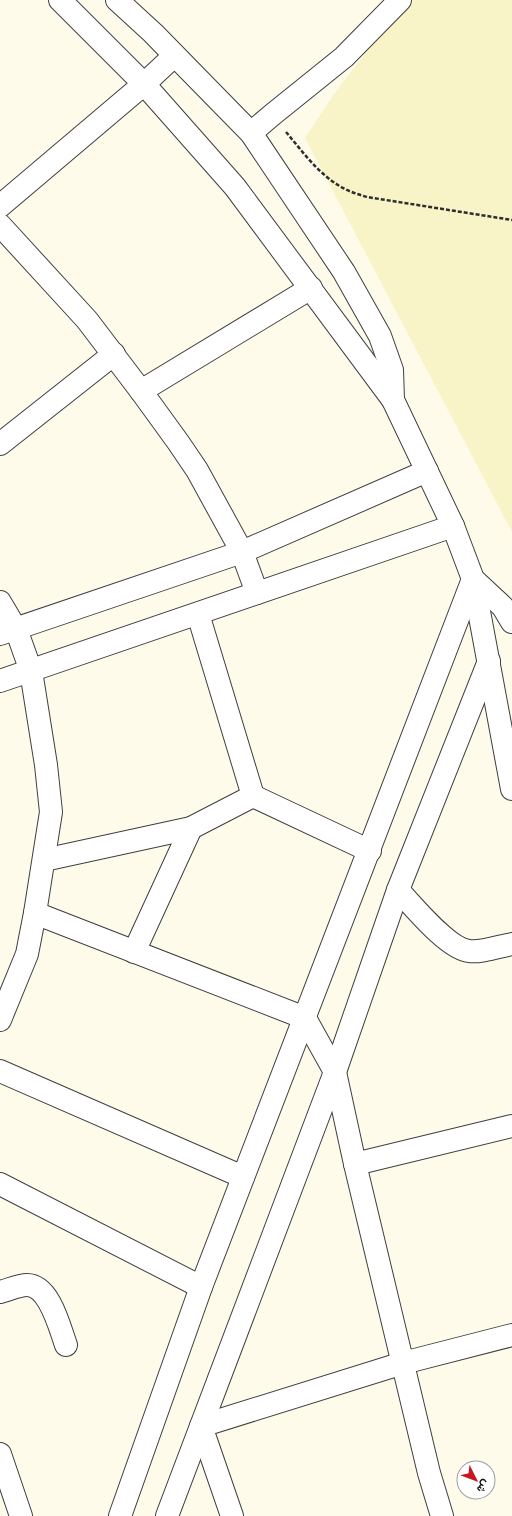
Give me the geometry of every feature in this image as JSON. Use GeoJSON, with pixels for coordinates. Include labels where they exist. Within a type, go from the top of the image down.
{"type":"FeatureCollection","features":[{"type":"Feature","properties":{"kind":"street"},"geometry":{"type":"LineString","coordinates":[[60,0],[144,84],[235,187],[393,400],[453,526],[473,579],[512,790]]}},
{"type":"Feature","properties":{"kind":"street"},"geometry":{"type":"LineString","coordinates":[[117,0],[153,33],[251,133],[344,272],[380,336],[392,370],[393,400]]}},
{"type":"Feature","properties":{"kind":"street"},"geometry":{"type":"LineString","coordinates":[[251,133],[344,57],[400,0]]}},
{"type":"Feature","properties":{"kind":"street"},"geometry":{"type":"LineString","coordinates":[[0,206],[144,84],[174,56]]}},
{"type":"Feature","properties":{"kind":"street"},"geometry":{"type":"LineString","coordinates":[[0,225],[87,320],[141,390],[197,470],[242,552],[257,593]]}},
{"type":"Feature","properties":{"kind":"street"},"geometry":{"type":"LineString","coordinates":[[141,390],[310,288]]}},
{"type":"Feature","properties":{"kind":"street"},"geometry":{"type":"LineString","coordinates":[[0,444],[114,354]]}},
{"type":"Feature","properties":{"kind":"street"},"geometry":{"type":"LineString","coordinates":[[8,632],[242,552],[427,471]]}},
{"type":"Feature","properties":{"kind":"street"},"geometry":{"type":"LineString","coordinates":[[0,682],[453,526]]}},
{"type":"Feature","properties":{"kind":"street"},"geometry":{"type":"LineString","coordinates":[[473,579],[503,607],[512,622]]}},
{"type":"Feature","properties":{"kind":"street"},"geometry":{"type":"LineString","coordinates":[[120,1516],[201,1287],[370,851],[473,579]]}},
{"type":"Feature","properties":{"kind":"street"},"geometry":{"type":"LineString","coordinates":[[0,602],[8,632],[32,671],[46,765],[51,812],[27,954],[0,1018]]}},
{"type":"Feature","properties":{"kind":"street"},"geometry":{"type":"LineString","coordinates":[[198,614],[253,796],[370,851]]}},
{"type":"Feature","properties":{"kind":"street"},"geometry":{"type":"LineString","coordinates":[[167,1516],[334,1072],[398,890],[489,661]]}},
{"type":"Feature","properties":{"kind":"street"},"geometry":{"type":"LineString","coordinates":[[44,860],[191,828],[253,796]]}},
{"type":"Feature","properties":{"kind":"street"},"geometry":{"type":"LineString","coordinates":[[134,952],[191,828]]}},
{"type":"Feature","properties":{"kind":"street"},"geometry":{"type":"LineString","coordinates":[[398,890],[444,938],[459,949],[471,952],[512,944]]}},
{"type":"Feature","properties":{"kind":"street"},"geometry":{"type":"LineString","coordinates":[[35,913],[305,1018],[334,1072],[429,1473],[442,1516]]}},
{"type":"Feature","properties":{"kind":"street"},"geometry":{"type":"LineString","coordinates":[[0,1071],[244,1177]]}},
{"type":"Feature","properties":{"kind":"street"},"geometry":{"type":"LineString","coordinates":[[355,1164],[512,1126]]}},
{"type":"Feature","properties":{"kind":"street"},"geometry":{"type":"LineString","coordinates":[[0,1184],[201,1287]]}},
{"type":"Feature","properties":{"kind":"street"},"geometry":{"type":"LineString","coordinates":[[0,1292],[28,1285],[41,1291],[49,1299],[66,1345]]}},
{"type":"Feature","properties":{"kind":"street"},"geometry":{"type":"LineString","coordinates":[[201,1426],[403,1363],[512,1335]]}},
{"type":"Feature","properties":{"kind":"street"},"geometry":{"type":"LineString","coordinates":[[201,1426],[232,1516]]}},
{"type":"Feature","properties":{"kind":"street"},"geometry":{"type":"LineString","coordinates":[[0,1454],[21,1516]]}},
{"type":"Feature","properties":{"kind":"path"},"geometry":{"type":"LineString","coordinates":[[272,115],[312,162],[329,179],[338,186],[352,193],[366,197],[512,220]]}},
{"type":"Feature","properties":{"kind":"shaded area"},"geometry":{"type":"Polygon","coordinates":[[[406,0],[512,0],[512,532],[305,138],[334,94],[406,0]]]}}]}
